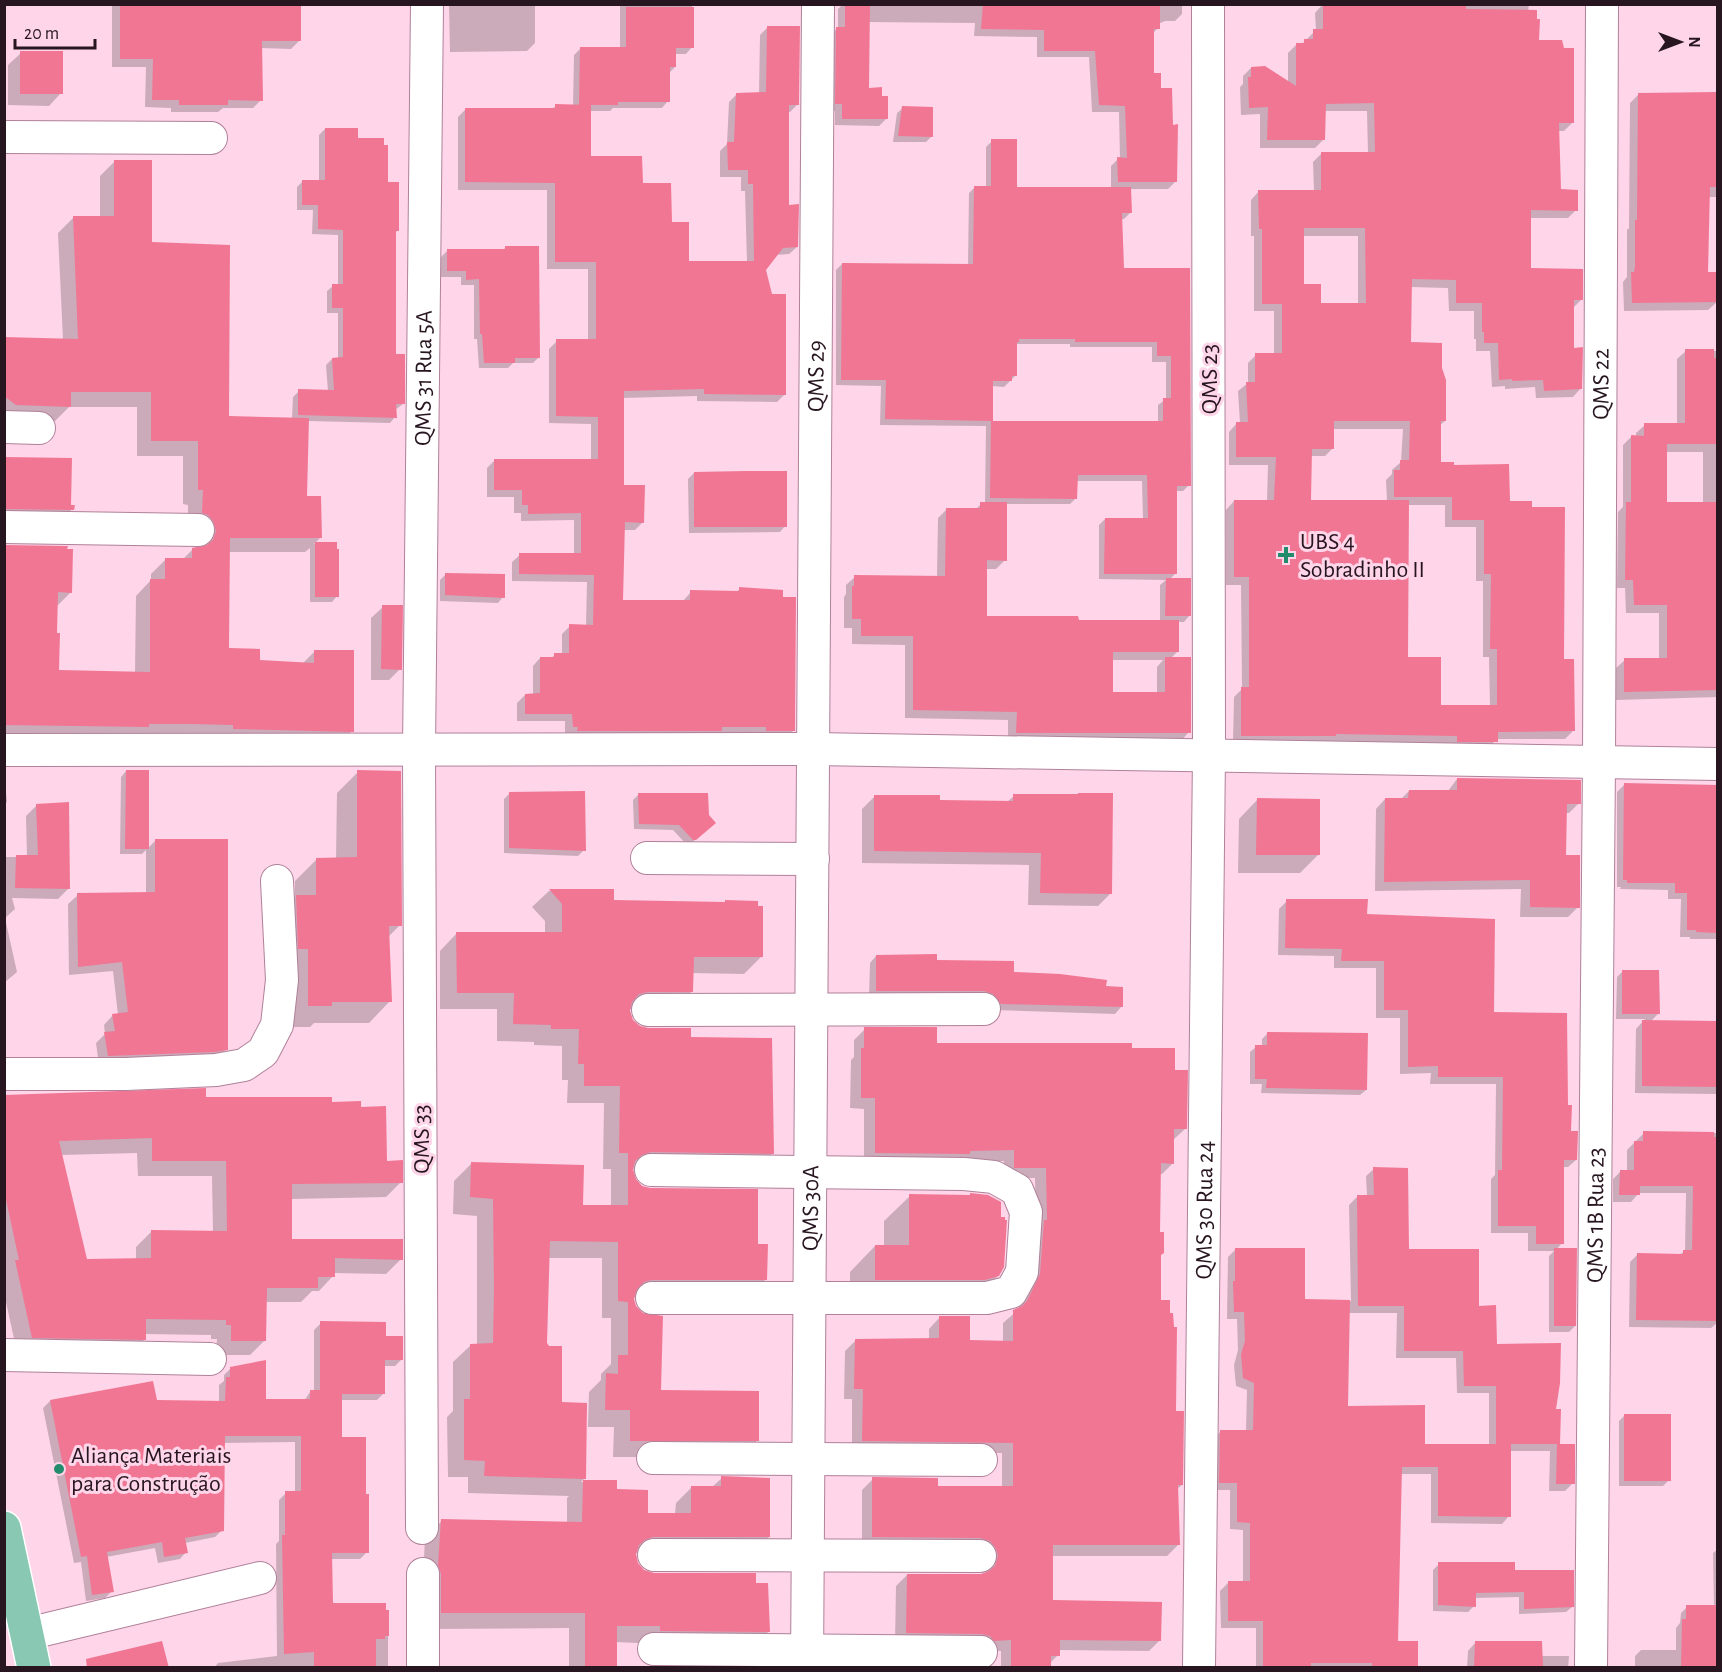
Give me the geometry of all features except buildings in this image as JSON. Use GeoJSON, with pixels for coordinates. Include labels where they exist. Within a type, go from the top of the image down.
{"type":"FeatureCollection","features":[{"type":"Feature","properties":{"kind":"main road"},"geometry":{"type":"LineString","coordinates":[[4,1528],[34,1668]]}},
{"type":"Feature","properties":{"kind":"street","name":"QMS 31 Rua 5A"},"geometry":{"type":"LineString","coordinates":[[419,750],[427,4]]}},
{"type":"Feature","properties":{"kind":"street","name":"QMS 29"},"geometry":{"type":"LineString","coordinates":[[813,749],[818,4]]}},
{"type":"Feature","properties":{"kind":"street","name":"QMS 23"},"geometry":{"type":"LineString","coordinates":[[1208,4],[1209,754]]}},
{"type":"Feature","properties":{"kind":"street","name":"QMS 22"},"geometry":{"type":"LineString","coordinates":[[1599,763],[1602,4]]}},
{"type":"Feature","properties":{"kind":"street"},"geometry":{"type":"LineString","coordinates":[[4,138],[211,138]]}},
{"type":"Feature","properties":{"kind":"street"},"geometry":{"type":"LineString","coordinates":[[4,427],[39,428]]}},
{"type":"Feature","properties":{"kind":"street"},"geometry":{"type":"LineString","coordinates":[[4,527],[198,530]]}},
{"type":"Feature","properties":{"kind":"street"},"geometry":{"type":"LineString","coordinates":[[4,750],[813,749],[1718,764]]}},
{"type":"Feature","properties":{"kind":"street","name":"QMS 30A"},"geometry":{"type":"LineString","coordinates":[[807,1659],[813,749]]}},
{"type":"Feature","properties":{"kind":"street","name":"QMS 33"},"geometry":{"type":"LineString","coordinates":[[419,750],[422,1528]]}},
{"type":"Feature","properties":{"kind":"street","name":"QMS 30 Rua 24"},"geometry":{"type":"LineString","coordinates":[[1199,1668],[1209,754]]}},
{"type":"Feature","properties":{"kind":"street","name":"QMS 1B Rua 23"},"geometry":{"type":"LineString","coordinates":[[1591,1668],[1599,763]]}},
{"type":"Feature","properties":{"kind":"street"},"geometry":{"type":"LineString","coordinates":[[647,858],[813,859]]}},
{"type":"Feature","properties":{"kind":"street"},"geometry":{"type":"LineString","coordinates":[[4,1074],[126,1074],[216,1070],[244,1065],[263,1052],[277,1025],[282,980],[277,881]]}},
{"type":"Feature","properties":{"kind":"street"},"geometry":{"type":"LineString","coordinates":[[648,1010],[984,1009]]}},
{"type":"Feature","properties":{"kind":"street"},"geometry":{"type":"LineString","coordinates":[[651,1170],[964,1174],[994,1177],[1017,1190],[1026,1212],[1022,1272],[1011,1292],[987,1299],[652,1299]]}},
{"type":"Feature","properties":{"kind":"street"},"geometry":{"type":"LineString","coordinates":[[4,1355],[210,1359]]}},
{"type":"Feature","properties":{"kind":"street"},"geometry":{"type":"LineString","coordinates":[[653,1458],[981,1460]]}},
{"type":"Feature","properties":{"kind":"street"},"geometry":{"type":"LineString","coordinates":[[654,1555],[980,1556]]}},
{"type":"Feature","properties":{"kind":"street"},"geometry":{"type":"LineString","coordinates":[[423,1574],[423,1668]]}},
{"type":"Feature","properties":{"kind":"street"},"geometry":{"type":"LineString","coordinates":[[27,1634],[260,1578]]}},
{"type":"Feature","properties":{"kind":"street"},"geometry":{"type":"LineString","coordinates":[[654,1649],[807,1659],[981,1652]]}},
{"type":"Feature","properties":{"kind":"place","name":"UBS 4 Sobradinho II"},"geometry":{"type":"Point","coordinates":[1286,555]}},
{"type":"Feature","properties":{"kind":"place","name":"Aliança Materiais para Construção"},"geometry":{"type":"Point","coordinates":[59,1469]}}]}
